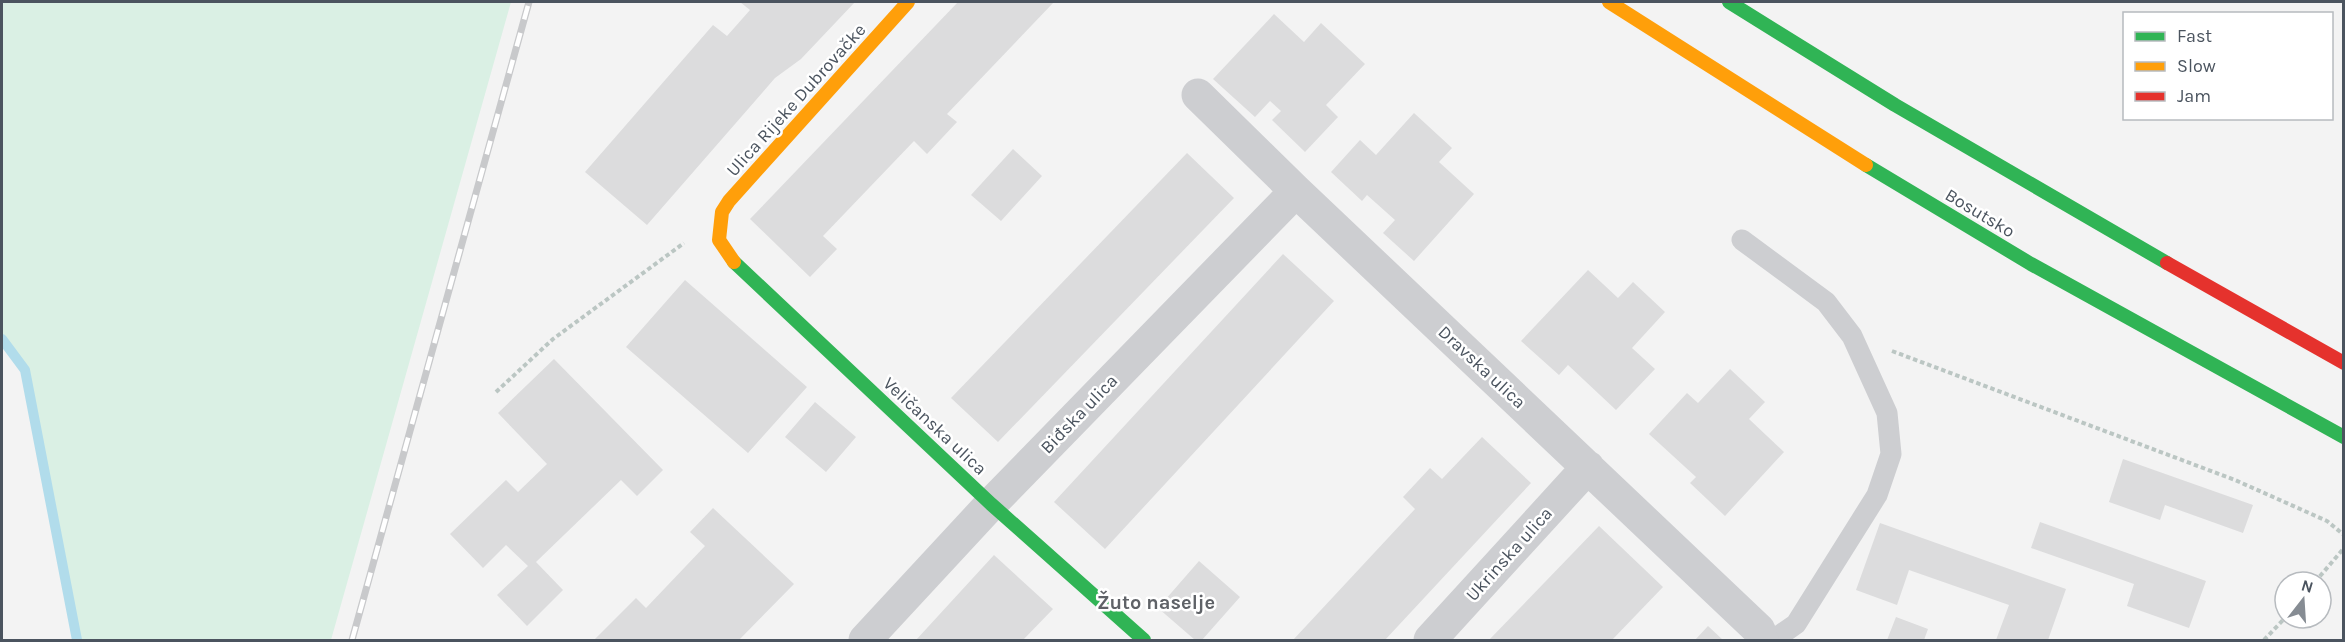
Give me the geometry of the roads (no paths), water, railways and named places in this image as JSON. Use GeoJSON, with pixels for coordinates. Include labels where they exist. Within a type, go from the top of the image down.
{"type":"FeatureCollection","features":[{"type":"Feature","properties":{"kind":"main road","name":"Ulica Rijeke Dubrovačke"},"geometry":{"type":"LineString","coordinates":[[720,226],[722,212],[729,201],[908,2]]}},
{"type":"Feature","properties":{"kind":"main road","name":"Bosutsko"},"geometry":{"type":"LineString","coordinates":[[1610,2],[1825,141],[2031,264],[2343,437]]}},
{"type":"Feature","properties":{"kind":"main road"},"geometry":{"type":"LineString","coordinates":[[1729,2],[1905,111],[2343,363]]}},
{"type":"Feature","properties":{"kind":"main road","name":"Veličanska ulica"},"geometry":{"type":"LineString","coordinates":[[720,226],[719,240],[730,258],[991,504],[1144,640]]}},
{"type":"Feature","properties":{"kind":"street","name":"Dravska ulica"},"geometry":{"type":"LineString","coordinates":[[1198,95],[1296,191],[1759,630],[1762,640]]}},
{"type":"Feature","properties":{"kind":"street","name":"Biđska ulica"},"geometry":{"type":"LineString","coordinates":[[866,640],[991,504],[1296,191]]}},
{"type":"Feature","properties":{"kind":"street","name":"Ukrinska ulica"},"geometry":{"type":"LineString","coordinates":[[1430,640],[1588,467]]}},
{"type":"Feature","properties":{"kind":"lane"},"geometry":{"type":"LineString","coordinates":[[1742,240],[1826,303],[1852,336],[1887,413],[1891,454],[1877,495],[1796,624],[1773,640]]}},
{"type":"Feature","properties":{"kind":"waterway"},"geometry":{"type":"LineString","coordinates":[[2,339],[25,370],[77,640]]}},
{"type":"Feature","properties":{"kind":"railway"},"geometry":{"type":"LineString","coordinates":[[352,640],[529,2]]}},
{"type":"Feature","properties":{"kind":"district","name":"Žuto naselje"},"geometry":{"type":"Point","coordinates":[1156,602]}}]}
